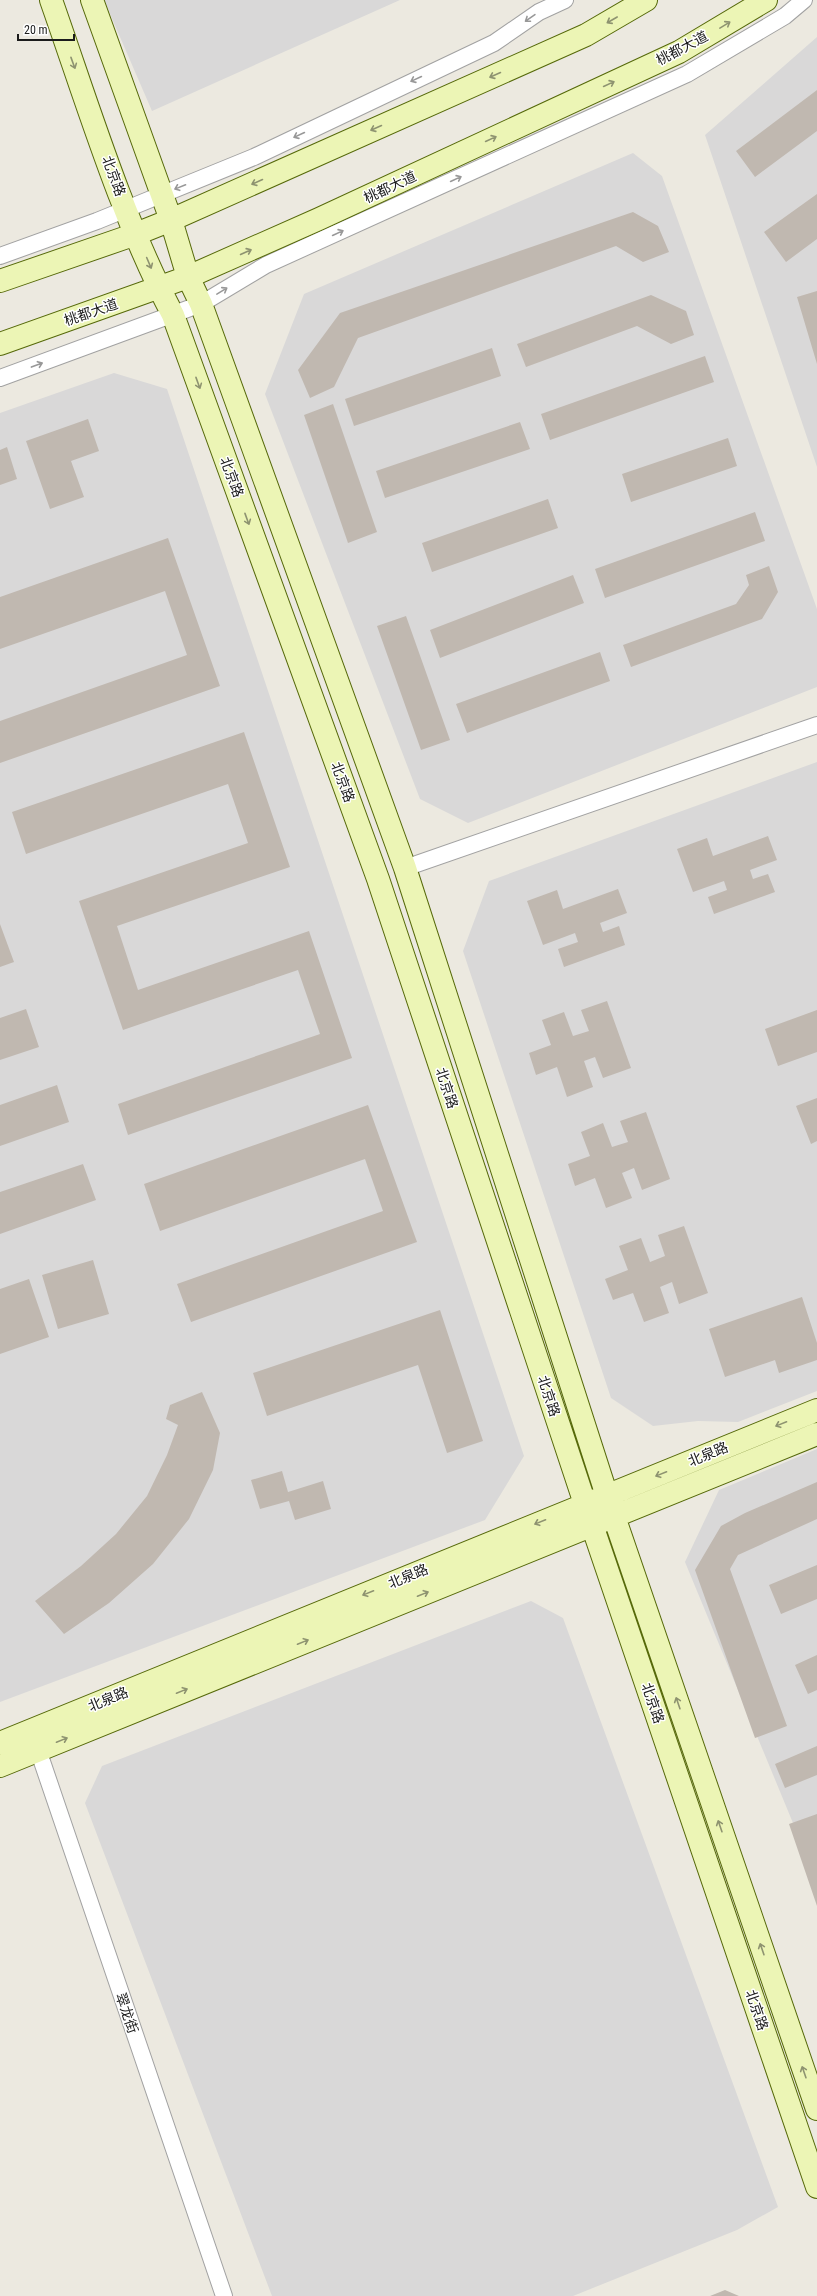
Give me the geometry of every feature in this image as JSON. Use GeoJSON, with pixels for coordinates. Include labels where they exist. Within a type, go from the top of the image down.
{"type":"FeatureCollection","features":[{"type":"Feature","properties":{"kind":"street","name":"北京路"},"geometry":{"type":"LineString","coordinates":[[51,0],[126,209],[159,288],[174,315],[378,879],[592,1525],[817,2187]]}},
{"type":"Feature","properties":{"kind":"street","name":"北京路"},"geometry":{"type":"LineString","coordinates":[[92,0],[171,220],[188,277],[201,304],[405,868],[607,1496],[817,2109]]}},
{"type":"Feature","properties":{"kind":"street"},"geometry":{"type":"LineString","coordinates":[[0,256],[126,209],[254,156],[494,43],[539,12],[565,0]]}},
{"type":"Feature","properties":{"kind":"street"},"geometry":{"type":"LineString","coordinates":[[0,281],[136,234],[171,220],[586,35],[646,0]]}},
{"type":"Feature","properties":{"kind":"street","name":"桃都大道"},"geometry":{"type":"LineString","coordinates":[[0,344],[188,277],[319,219],[679,52],[766,0]]}},
{"type":"Feature","properties":{"kind":"street"},"geometry":{"type":"LineString","coordinates":[[0,378],[201,304],[266,265],[687,74],[785,16],[804,0]]}},
{"type":"Feature","properties":{"kind":"street"},"geometry":{"type":"LineString","coordinates":[[405,868],[817,725]]}},
{"type":"Feature","properties":{"kind":"street","name":"北泉路"},"geometry":{"type":"LineString","coordinates":[[0,1766],[34,1740],[585,1504],[817,1410]]}},
{"type":"Feature","properties":{"kind":"street","name":"北泉路"},"geometry":{"type":"LineString","coordinates":[[0,1744],[34,1740],[592,1525],[817,1434]]}},
{"type":"Feature","properties":{"kind":"street","name":"翠龙街"},"geometry":{"type":"LineString","coordinates":[[34,1740],[224,2296]]}},
{"type":"Feature","properties":{"kind":"shaded area"},"geometry":{"type":"Polygon","coordinates":[[[104,0],[400,0],[152,111],[104,0]]]}},
{"type":"Feature","properties":{"kind":"shaded area"},"geometry":{"type":"Polygon","coordinates":[[[817,37],[817,467],[705,135],[817,37]]]}},
{"type":"Feature","properties":{"kind":"shaded area"},"geometry":{"type":"Polygon","coordinates":[[[633,153],[662,176],[817,609],[817,687],[468,823],[420,799],[265,394],[304,294],[633,153]]]}},
{"type":"Feature","properties":{"kind":"shaded area"},"geometry":{"type":"Polygon","coordinates":[[[114,373],[167,389],[524,1456],[485,1520],[0,1702],[0,413],[114,373]]]}},
{"type":"Feature","properties":{"kind":"shaded area"},"geometry":{"type":"Polygon","coordinates":[[[817,762],[817,1391],[738,1422],[698,1421],[653,1426],[611,1398],[463,951],[489,881],[817,762]]]}},
{"type":"Feature","properties":{"kind":"shaded area"},"geometry":{"type":"Polygon","coordinates":[[[817,1449],[817,1881],[685,1562],[719,1490],[817,1449]]]}},
{"type":"Feature","properties":{"kind":"shaded area"},"geometry":{"type":"Polygon","coordinates":[[[531,1601],[563,1618],[778,2207],[737,2230],[573,2296],[272,2296],[85,1803],[102,1766],[531,1601]]]}},
{"type":"Feature","properties":{"kind":"building"},"geometry":{"type":"Polygon","coordinates":[[[817,90],[817,131],[755,177],[736,151],[817,90]]]}},
{"type":"Feature","properties":{"kind":"building"},"geometry":{"type":"Polygon","coordinates":[[[817,194],[817,239],[786,262],[764,232],[817,194]]]}},
{"type":"Feature","properties":{"kind":"building"},"geometry":{"type":"Polygon","coordinates":[[[633,212],[658,226],[669,252],[643,262],[616,246],[358,338],[334,387],[310,398],[298,370],[340,313],[633,212]]]}},
{"type":"Feature","properties":{"kind":"building"},"geometry":{"type":"Polygon","coordinates":[[[817,291],[817,364],[797,297],[817,291]]]}},
{"type":"Feature","properties":{"kind":"building"},"geometry":{"type":"Polygon","coordinates":[[[651,295],[686,311],[694,335],[671,344],[637,326],[526,367],[517,344],[651,295]]]}},
{"type":"Feature","properties":{"kind":"building"},"geometry":{"type":"Polygon","coordinates":[[[492,348],[501,376],[354,426],[345,399],[492,348]]]}},
{"type":"Feature","properties":{"kind":"building"},"geometry":{"type":"Polygon","coordinates":[[[705,356],[714,382],[550,440],[541,414],[705,356]]]}},
{"type":"Feature","properties":{"kind":"building"},"geometry":{"type":"Polygon","coordinates":[[[333,404],[377,532],[348,543],[304,415],[333,404]]]}},
{"type":"Feature","properties":{"kind":"building"},"geometry":{"type":"Polygon","coordinates":[[[88,419],[99,451],[71,461],[84,497],[50,509],[26,441],[88,419]]]}},
{"type":"Feature","properties":{"kind":"building"},"geometry":{"type":"Polygon","coordinates":[[[520,422],[530,449],[385,498],[376,471],[520,422]]]}},
{"type":"Feature","properties":{"kind":"building"},"geometry":{"type":"Polygon","coordinates":[[[728,438],[737,466],[631,502],[622,474],[728,438]]]}},
{"type":"Feature","properties":{"kind":"building"},"geometry":{"type":"Polygon","coordinates":[[[7,447],[17,479],[0,485],[0,450],[7,447]]]}},
{"type":"Feature","properties":{"kind":"building"},"geometry":{"type":"Polygon","coordinates":[[[548,499],[558,528],[432,572],[422,543],[548,499]]]}},
{"type":"Feature","properties":{"kind":"building"},"geometry":{"type":"Polygon","coordinates":[[[755,512],[765,541],[605,598],[595,569],[755,512]]]}},
{"type":"Feature","properties":{"kind":"building"},"geometry":{"type":"Polygon","coordinates":[[[168,538],[220,686],[0,763],[0,721],[187,655],[165,591],[0,649],[0,597],[168,538]]]}},
{"type":"Feature","properties":{"kind":"building"},"geometry":{"type":"Polygon","coordinates":[[[769,566],[778,592],[762,619],[631,667],[623,645],[736,604],[749,585],[746,575],[769,566]]]}},
{"type":"Feature","properties":{"kind":"building"},"geometry":{"type":"Polygon","coordinates":[[[573,575],[584,603],[440,658],[430,630],[573,575]]]}},
{"type":"Feature","properties":{"kind":"building"},"geometry":{"type":"Polygon","coordinates":[[[406,616],[450,740],[421,750],[377,626],[406,616]]]}},
{"type":"Feature","properties":{"kind":"building"},"geometry":{"type":"Polygon","coordinates":[[[600,652],[610,681],[467,733],[456,704],[600,652]]]}},
{"type":"Feature","properties":{"kind":"building"},"geometry":{"type":"Polygon","coordinates":[[[244,732],[290,867],[117,926],[138,990],[309,931],[352,1058],[128,1135],[118,1104],[320,1034],[298,970],[123,1030],[79,901],[248,843],[228,784],[26,854],[12,812],[244,732]]]}},
{"type":"Feature","properties":{"kind":"building"},"geometry":{"type":"Polygon","coordinates":[[[768,836],[777,860],[750,870],[753,879],[768,874],[775,892],[714,914],[708,897],[727,890],[724,881],[693,892],[677,849],[707,838],[713,856],[768,836]]]}},
{"type":"Feature","properties":{"kind":"building"},"geometry":{"type":"Polygon","coordinates":[[[618,889],[627,913],[600,923],[603,932],[619,926],[625,945],[564,967],[558,949],[578,942],[575,933],[543,945],[527,901],[557,890],[563,909],[618,889]]]}},
{"type":"Feature","properties":{"kind":"building"},"geometry":{"type":"Polygon","coordinates":[[[0,924],[14,962],[0,967],[0,924]]]}},
{"type":"Feature","properties":{"kind":"building"},"geometry":{"type":"Polygon","coordinates":[[[607,1001],[631,1068],[603,1078],[595,1057],[584,1061],[593,1087],[567,1097],[557,1067],[536,1075],[529,1053],[551,1045],[542,1020],[564,1012],[573,1036],[589,1031],[581,1010],[607,1001]]]}},
{"type":"Feature","properties":{"kind":"building"},"geometry":{"type":"Polygon","coordinates":[[[26,1009],[39,1047],[0,1060],[0,1018],[26,1009]]]}},
{"type":"Feature","properties":{"kind":"building"},"geometry":{"type":"Polygon","coordinates":[[[817,1010],[817,1052],[778,1066],[765,1029],[817,1010]]]}},
{"type":"Feature","properties":{"kind":"building"},"geometry":{"type":"Polygon","coordinates":[[[57,1085],[69,1122],[0,1146],[0,1105],[57,1085]]]}},
{"type":"Feature","properties":{"kind":"building"},"geometry":{"type":"Polygon","coordinates":[[[817,1098],[817,1141],[811,1144],[796,1106],[817,1098]]]}},
{"type":"Feature","properties":{"kind":"building"},"geometry":{"type":"Polygon","coordinates":[[[368,1105],[417,1242],[191,1322],[177,1284],[383,1211],[365,1159],[160,1231],[144,1184],[368,1105]]]}},
{"type":"Feature","properties":{"kind":"building"},"geometry":{"type":"Polygon","coordinates":[[[646,1112],[670,1179],[642,1190],[634,1168],[622,1173],[632,1198],[606,1208],[595,1178],[575,1186],[568,1164],[590,1156],[581,1132],[603,1123],[612,1147],[628,1142],[620,1121],[646,1112]]]}},
{"type":"Feature","properties":{"kind":"building"},"geometry":{"type":"Polygon","coordinates":[[[83,1164],[96,1200],[0,1234],[0,1192],[83,1164]]]}},
{"type":"Feature","properties":{"kind":"building"},"geometry":{"type":"Polygon","coordinates":[[[684,1226],[708,1293],[679,1304],[672,1282],[660,1287],[669,1313],[644,1322],[633,1293],[613,1300],[605,1279],[628,1270],[619,1246],[641,1238],[650,1262],[665,1256],[658,1235],[684,1226]]]}},
{"type":"Feature","properties":{"kind":"building"},"geometry":{"type":"Polygon","coordinates":[[[93,1260],[109,1314],[58,1329],[42,1275],[93,1260]]]}},
{"type":"Feature","properties":{"kind":"building"},"geometry":{"type":"Polygon","coordinates":[[[29,1279],[49,1337],[0,1354],[0,1289],[29,1279]]]}},
{"type":"Feature","properties":{"kind":"building"},"geometry":{"type":"Polygon","coordinates":[[[802,1297],[817,1343],[817,1360],[779,1373],[775,1360],[725,1377],[709,1329],[802,1297]]]}},
{"type":"Feature","properties":{"kind":"building"},"geometry":{"type":"Polygon","coordinates":[[[440,1310],[483,1441],[447,1453],[418,1365],[267,1416],[253,1373],[440,1310]]]}},
{"type":"Feature","properties":{"kind":"building"},"geometry":{"type":"Polygon","coordinates":[[[202,1392],[220,1433],[213,1470],[189,1519],[153,1564],[109,1603],[64,1634],[35,1601],[81,1566],[116,1534],[147,1496],[167,1455],[178,1425],[166,1419],[170,1405],[202,1392]]]}},
{"type":"Feature","properties":{"kind":"building"},"geometry":{"type":"Polygon","coordinates":[[[282,1471],[288,1492],[323,1481],[331,1509],[295,1520],[289,1501],[260,1509],[251,1480],[282,1471]]]}},
{"type":"Feature","properties":{"kind":"building"},"geometry":{"type":"Polygon","coordinates":[[[817,1482],[817,1519],[738,1555],[730,1569],[787,1726],[755,1738],[695,1570],[721,1526],[745,1513],[817,1482]]]}},
{"type":"Feature","properties":{"kind":"building"},"geometry":{"type":"Polygon","coordinates":[[[817,1565],[817,1599],[781,1614],[769,1585],[817,1565]]]}},
{"type":"Feature","properties":{"kind":"building"},"geometry":{"type":"Polygon","coordinates":[[[817,1655],[817,1690],[808,1694],[795,1665],[817,1655]]]}},
{"type":"Feature","properties":{"kind":"building"},"geometry":{"type":"Polygon","coordinates":[[[817,1746],[817,1775],[785,1788],[775,1764],[817,1746]]]}},
{"type":"Feature","properties":{"kind":"building"},"geometry":{"type":"Polygon","coordinates":[[[817,1814],[817,1906],[789,1824],[817,1814]]]}},
{"type":"Feature","properties":{"kind":"building"},"geometry":{"type":"Polygon","coordinates":[[[725,2290],[739,2296],[710,2296],[725,2290]]]}}]}
